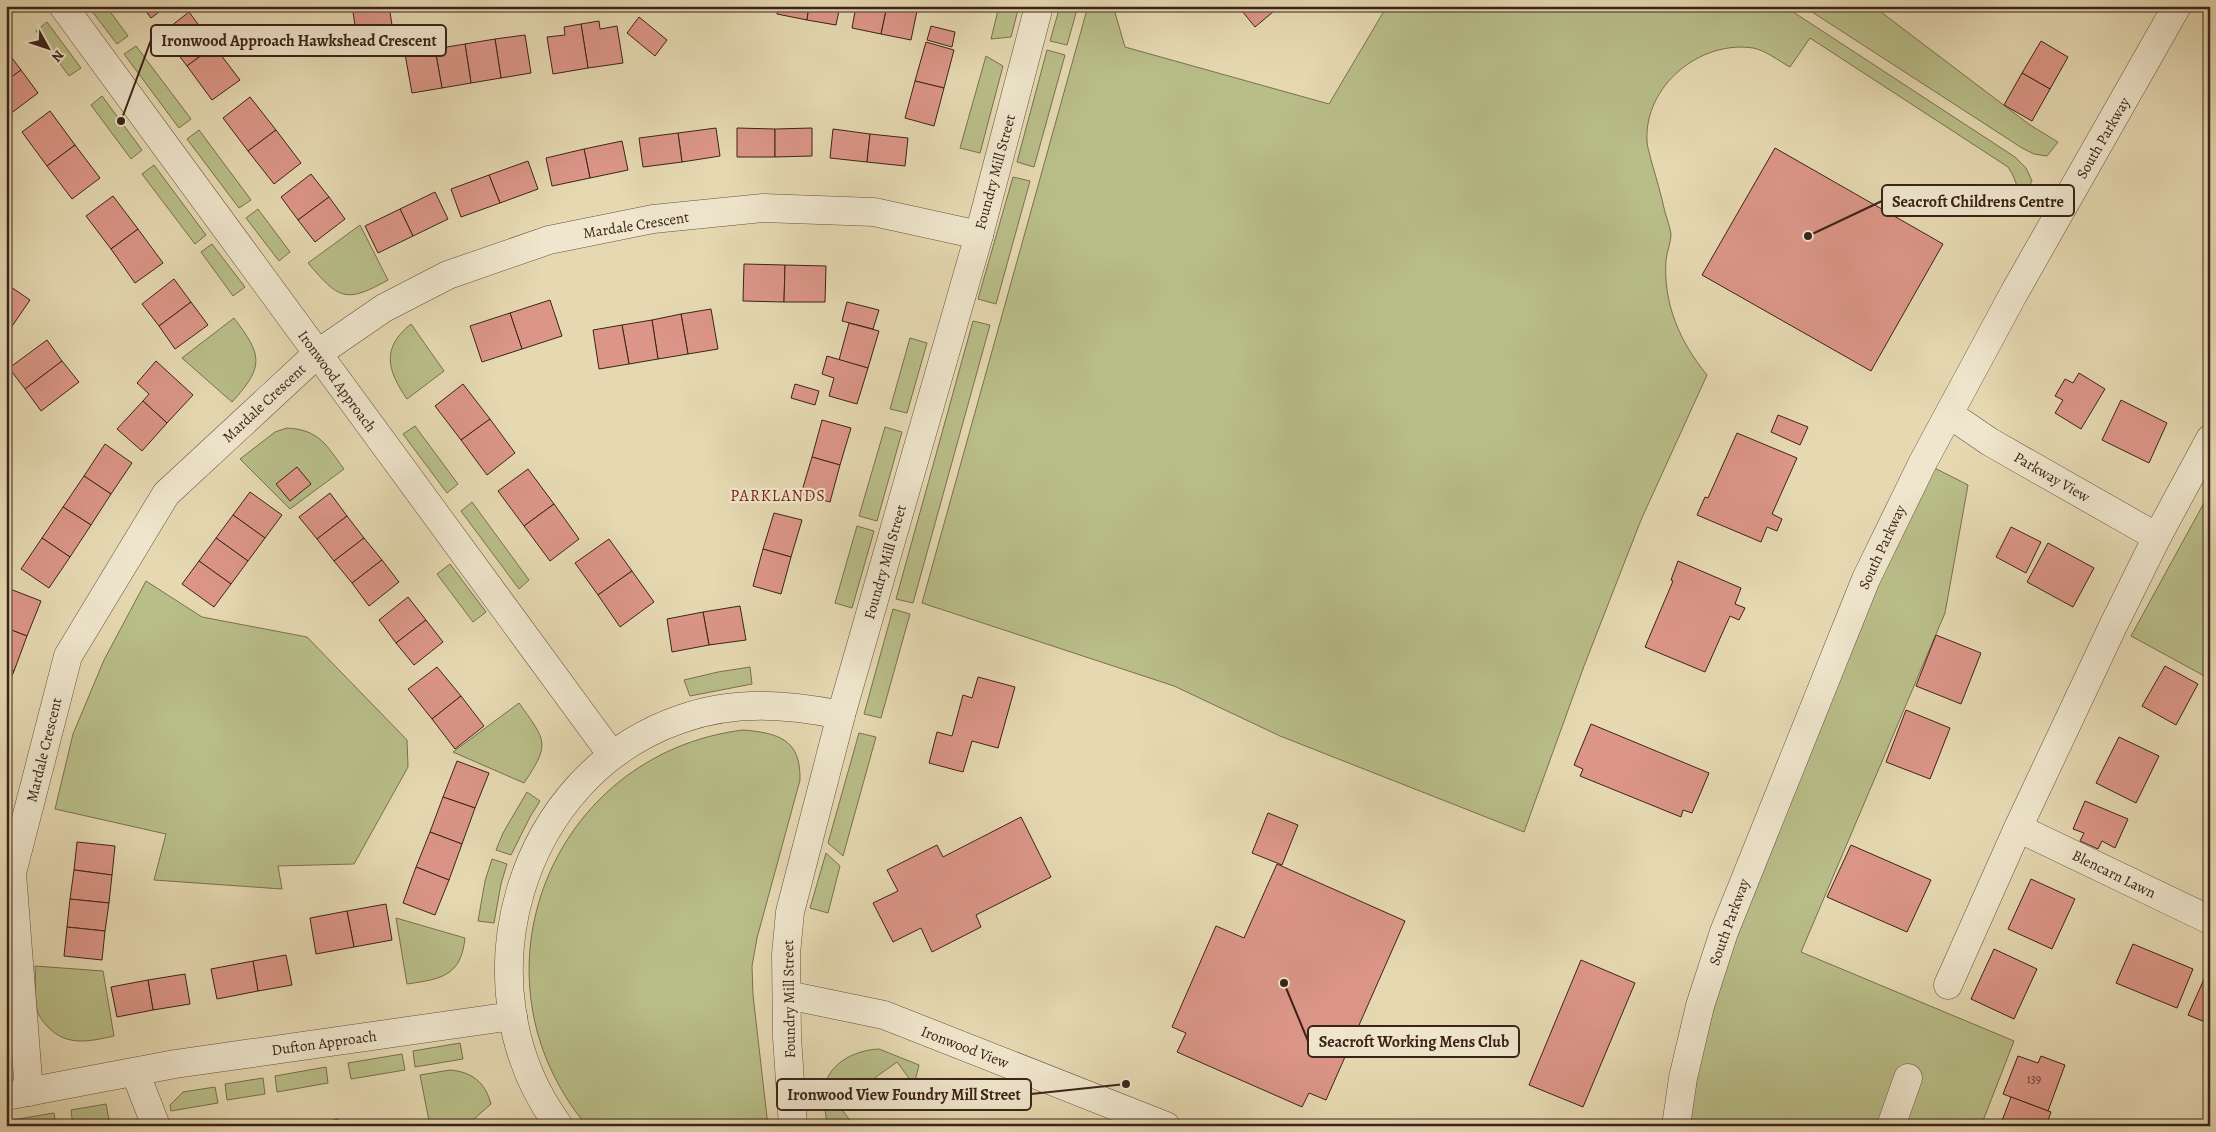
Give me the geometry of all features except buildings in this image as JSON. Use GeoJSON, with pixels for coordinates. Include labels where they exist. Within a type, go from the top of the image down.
{"type":"FeatureCollection","features":[{"type":"Feature","properties":{"kind":"street","name":"Ironwood Approach"},"geometry":{"type":"LineString","coordinates":[[63,6],[612,755]]}},
{"type":"Feature","properties":{"kind":"street","name":"Foundry Mill Street"},"geometry":{"type":"LineString","coordinates":[[793,1126],[786,954],[790,912],[841,715],[979,235],[1039,6]]}},
{"type":"Feature","properties":{"kind":"street","name":"South Parkway"},"geometry":{"type":"LineString","coordinates":[[1676,1126],[1683,1078],[1700,1006],[1732,908],[1866,579],[1923,462],[2014,293],[2177,6]]}},
{"type":"Feature","properties":{"kind":"street","name":"Mardale Crescent"},"geometry":{"type":"LineString","coordinates":[[18,1094],[12,873],[68,656],[166,494],[317,354],[384,308],[448,275],[549,240],[654,219],[764,208],[874,212],[979,235]]}},
{"type":"Feature","properties":{"kind":"street","name":"Parkway View"},"geometry":{"type":"LineString","coordinates":[[1949,414],[1990,442],[2157,537]]}},
{"type":"Feature","properties":{"kind":"street"},"geometry":{"type":"LineString","coordinates":[[1948,984],[2018,828],[2157,537],[2210,439]]}},
{"type":"Feature","properties":{"kind":"street"},"geometry":{"type":"LineString","coordinates":[[559,1126],[542,1100],[530,1076],[521,1050],[513,1016],[509,978],[510,942],[514,915],[530,862],[556,814],[579,786],[612,755],[634,740],[665,725],[707,711],[732,706],[785,705],[841,715]]}},
{"type":"Feature","properties":{"kind":"street","name":"Blencarn Lawn"},"geometry":{"type":"LineString","coordinates":[[2018,828],[2210,920]]}},
{"type":"Feature","properties":{"kind":"street","name":"Ironwood View"},"geometry":{"type":"LineString","coordinates":[[787,995],[884,1015],[1166,1126]]}},
{"type":"Feature","properties":{"kind":"street","name":"Dufton Approach"},"geometry":{"type":"LineString","coordinates":[[18,1094],[136,1072],[513,1016]]}},
{"type":"Feature","properties":{"kind":"street"},"geometry":{"type":"LineString","coordinates":[[136,1072],[156,1126]]}},
{"type":"Feature","properties":{"kind":"street"},"geometry":{"type":"LineString","coordinates":[[1891,1126],[1908,1078]]}},
{"type":"Feature","properties":{"kind":"green space"},"geometry":{"type":"Polygon","coordinates":[[[88,6],[106,6],[128,36],[117,44],[88,6]]]}},
{"type":"Feature","properties":{"kind":"green space"},"geometry":{"type":"Polygon","coordinates":[[[999,6],[1019,6],[1011,37],[991,39],[999,6]]]}},
{"type":"Feature","properties":{"kind":"green space"},"geometry":{"type":"Polygon","coordinates":[[[1060,6],[1078,6],[1067,45],[1050,41],[1060,6]]]}},
{"type":"Feature","properties":{"kind":"green space"},"geometry":{"type":"Polygon","coordinates":[[[1088,6],[1113,6],[1125,47],[1329,104],[1387,6],[1784,6],[2015,157],[2026,168],[2032,181],[2016,211],[2017,188],[2008,167],[1810,38],[1790,67],[1758,49],[1733,47],[1714,51],[1695,59],[1665,85],[1655,102],[1649,121],[1647,146],[1671,234],[1666,260],[1667,292],[1681,336],[1707,375],[1641,520],[1584,666],[1524,832],[1280,736],[1174,686],[922,603],[1088,6]]]}},
{"type":"Feature","properties":{"kind":"green space"},"geometry":{"type":"Polygon","coordinates":[[[1808,6],[1873,6],[2030,125],[2058,142],[2047,156],[2034,154],[2022,148],[1809,10],[1808,6]]]}},
{"type":"Feature","properties":{"kind":"green space"},"geometry":{"type":"Polygon","coordinates":[[[47,22],[81,68],[69,76],[36,31],[47,22]]]}},
{"type":"Feature","properties":{"kind":"green space"},"geometry":{"type":"Polygon","coordinates":[[[136,46],[191,119],[179,128],[124,54],[136,46]]]}},
{"type":"Feature","properties":{"kind":"green space"},"geometry":{"type":"Polygon","coordinates":[[[1047,50],[1065,55],[1034,167],[1017,162],[1047,50]]]}},
{"type":"Feature","properties":{"kind":"green space"},"geometry":{"type":"Polygon","coordinates":[[[986,56],[1003,66],[980,153],[960,148],[986,56]]]}},
{"type":"Feature","properties":{"kind":"green space"},"geometry":{"type":"Polygon","coordinates":[[[102,96],[142,150],[131,159],[91,105],[102,96]]]}},
{"type":"Feature","properties":{"kind":"green space"},"geometry":{"type":"Polygon","coordinates":[[[199,130],[251,200],[239,208],[187,139],[199,130]]]}},
{"type":"Feature","properties":{"kind":"green space"},"geometry":{"type":"Polygon","coordinates":[[[154,165],[206,235],[195,244],[142,174],[154,165]]]}},
{"type":"Feature","properties":{"kind":"green space"},"geometry":{"type":"Polygon","coordinates":[[[1013,177],[1030,181],[996,304],[978,299],[1013,177]]]}},
{"type":"Feature","properties":{"kind":"green space"},"geometry":{"type":"Polygon","coordinates":[[[258,209],[290,252],[279,261],[246,218],[258,209]]]}},
{"type":"Feature","properties":{"kind":"green space"},"geometry":{"type":"Polygon","coordinates":[[[360,225],[388,280],[362,293],[344,294],[336,291],[308,263],[360,225]]]}},
{"type":"Feature","properties":{"kind":"green space"},"geometry":{"type":"Polygon","coordinates":[[[212,244],[245,287],[233,296],[201,252],[212,244]]]}},
{"type":"Feature","properties":{"kind":"green space"},"geometry":{"type":"Polygon","coordinates":[[[234,318],[250,342],[256,360],[255,369],[250,379],[232,402],[182,358],[234,318]]]}},
{"type":"Feature","properties":{"kind":"green space"},"geometry":{"type":"Polygon","coordinates":[[[973,321],[990,325],[913,603],[896,599],[973,321]]]}},
{"type":"Feature","properties":{"kind":"green space"},"geometry":{"type":"Polygon","coordinates":[[[411,324],[444,371],[407,399],[395,378],[390,360],[395,342],[411,324]]]}},
{"type":"Feature","properties":{"kind":"green space"},"geometry":{"type":"Polygon","coordinates":[[[910,338],[927,343],[907,413],[890,409],[910,338]]]}},
{"type":"Feature","properties":{"kind":"green space"},"geometry":{"type":"Polygon","coordinates":[[[415,426],[458,484],[447,493],[403,434],[415,426]]]}},
{"type":"Feature","properties":{"kind":"green space"},"geometry":{"type":"Polygon","coordinates":[[[885,427],[902,432],[877,521],[859,516],[885,427]]]}},
{"type":"Feature","properties":{"kind":"green space"},"geometry":{"type":"Polygon","coordinates":[[[287,428],[307,432],[321,440],[344,469],[290,509],[240,459],[275,432],[287,428]]]}},
{"type":"Feature","properties":{"kind":"green space"},"geometry":{"type":"Polygon","coordinates":[[[1923,462],[1968,485],[1945,613],[1801,952],[2014,1041],[1981,1126],[1676,1126],[1700,1006],[1923,462]]]}},
{"type":"Feature","properties":{"kind":"green space"},"geometry":{"type":"Polygon","coordinates":[[[2210,492],[2210,679],[2131,636],[2210,492]]]}},
{"type":"Feature","properties":{"kind":"green space"},"geometry":{"type":"Polygon","coordinates":[[[472,502],[529,580],[519,589],[461,511],[472,502]]]}},
{"type":"Feature","properties":{"kind":"green space"},"geometry":{"type":"Polygon","coordinates":[[[857,526],[874,531],[852,608],[835,603],[857,526]]]}},
{"type":"Feature","properties":{"kind":"green space"},"geometry":{"type":"Polygon","coordinates":[[[450,564],[486,612],[473,622],[437,574],[450,564]]]}},
{"type":"Feature","properties":{"kind":"green space"},"geometry":{"type":"Polygon","coordinates":[[[146,581],[202,617],[307,637],[407,740],[408,767],[354,864],[278,866],[282,889],[154,880],[166,834],[55,809],[73,734],[104,660],[146,581]]]}},
{"type":"Feature","properties":{"kind":"green space"},"geometry":{"type":"Polygon","coordinates":[[[893,609],[910,614],[881,718],[864,714],[893,609]]]}},
{"type":"Feature","properties":{"kind":"green space"},"geometry":{"type":"Polygon","coordinates":[[[750,667],[752,684],[690,696],[684,680],[718,672],[750,667]]]}},
{"type":"Feature","properties":{"kind":"green space"},"geometry":{"type":"Polygon","coordinates":[[[519,703],[540,734],[542,742],[538,759],[524,783],[453,752],[519,703]]]}},
{"type":"Feature","properties":{"kind":"green space"},"geometry":{"type":"Polygon","coordinates":[[[743,730],[777,736],[792,747],[799,766],[800,780],[757,938],[752,966],[753,995],[768,1126],[587,1126],[550,1067],[532,1005],[531,942],[546,881],[576,827],[620,781],[676,748],[743,730]]]}},
{"type":"Feature","properties":{"kind":"green space"},"geometry":{"type":"Polygon","coordinates":[[[859,733],[876,737],[843,856],[828,843],[859,733]]]}},
{"type":"Feature","properties":{"kind":"green space"},"geometry":{"type":"Polygon","coordinates":[[[527,792],[540,801],[511,855],[496,850],[503,833],[527,792]]]}},
{"type":"Feature","properties":{"kind":"green space"},"geometry":{"type":"Polygon","coordinates":[[[826,853],[840,866],[828,913],[810,908],[826,853]]]}},
{"type":"Feature","properties":{"kind":"green space"},"geometry":{"type":"Polygon","coordinates":[[[492,859],[507,864],[501,884],[494,923],[478,921],[485,881],[492,859]]]}},
{"type":"Feature","properties":{"kind":"green space"},"geometry":{"type":"Polygon","coordinates":[[[396,918],[465,938],[463,951],[454,968],[439,978],[407,984],[396,918]]]}},
{"type":"Feature","properties":{"kind":"green space"},"geometry":{"type":"Polygon","coordinates":[[[35,966],[103,971],[114,1036],[80,1041],[64,1038],[49,1028],[43,1022],[37,1009],[35,966]]]}},
{"type":"Feature","properties":{"kind":"green space"},"geometry":{"type":"Polygon","coordinates":[[[460,1043],[463,1059],[415,1067],[413,1051],[460,1043]]]}},
{"type":"Feature","properties":{"kind":"green space"},"geometry":{"type":"Polygon","coordinates":[[[879,1049],[919,1065],[914,1085],[897,1062],[838,1104],[854,1126],[827,1126],[824,1094],[825,1084],[829,1075],[835,1067],[851,1056],[860,1052],[879,1049]]]}},
{"type":"Feature","properties":{"kind":"green space"},"geometry":{"type":"Polygon","coordinates":[[[402,1054],[405,1070],[351,1079],[348,1063],[402,1054]]]}},
{"type":"Feature","properties":{"kind":"green space"},"geometry":{"type":"Polygon","coordinates":[[[326,1067],[328,1083],[277,1092],[275,1076],[326,1067]]]}},
{"type":"Feature","properties":{"kind":"green space"},"geometry":{"type":"Polygon","coordinates":[[[450,1070],[465,1073],[477,1080],[485,1090],[491,1104],[466,1126],[430,1126],[420,1075],[450,1070]]]}},
{"type":"Feature","properties":{"kind":"green space"},"geometry":{"type":"Polygon","coordinates":[[[263,1078],[265,1094],[227,1100],[225,1084],[263,1078]]]}},
{"type":"Feature","properties":{"kind":"green space"},"geometry":{"type":"Polygon","coordinates":[[[215,1087],[218,1103],[171,1111],[170,1105],[183,1092],[215,1087]]]}},
{"type":"Feature","properties":{"kind":"green space"},"geometry":{"type":"Polygon","coordinates":[[[106,1104],[109,1120],[73,1126],[71,1110],[106,1104]]]}},
{"type":"Feature","properties":{"kind":"green space"},"geometry":{"type":"Polygon","coordinates":[[[54,1113],[56,1126],[6,1126],[6,1121],[54,1113]]]}},
{"type":"Feature","properties":{"kind":"place","name":"Ironwood Approach Hawkshead Crescent"},"geometry":{"type":"Point","coordinates":[121,121]}},
{"type":"Feature","properties":{"kind":"place","name":"Seacroft Childrens Centre"},"geometry":{"type":"Point","coordinates":[1808,236]}},
{"type":"Feature","properties":{"kind":"place","name":"Seacroft Working Mens Club"},"geometry":{"type":"Point","coordinates":[1284,983]}},
{"type":"Feature","properties":{"kind":"place","name":"Ironwood View Foundry Mill Street"},"geometry":{"type":"Point","coordinates":[1126,1084]}},
{"type":"Feature","properties":{"kind":"district","name":"PARKLANDS"},"geometry":{"type":"Point","coordinates":[778,496]}}]}
